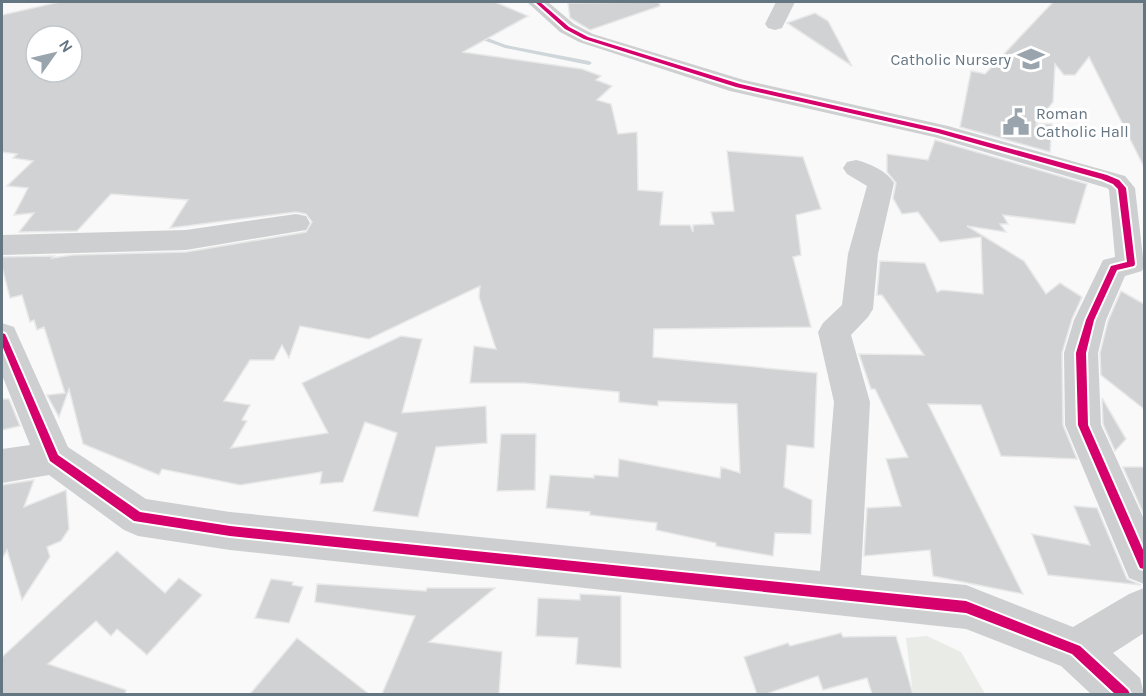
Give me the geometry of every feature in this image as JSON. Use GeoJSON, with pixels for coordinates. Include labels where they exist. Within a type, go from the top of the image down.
{"type":"FeatureCollection","features":[{"type":"Feature","properties":{"kind":"street"},"geometry":{"type":"LineString","coordinates":[[537,2],[576,33],[659,62],[738,86],[939,131],[1116,182],[1122,189],[1131,264],[1114,268],[1090,320],[1081,353],[1083,425],[1144,564]]}},
{"type":"Feature","properties":{"kind":"street"},"geometry":{"type":"LineString","coordinates":[[775,24],[785,2]]}},
{"type":"Feature","properties":{"kind":"street"},"geometry":{"type":"LineString","coordinates":[[839,594],[852,402],[834,332],[856,309],[863,254],[881,183],[856,168]]}},
{"type":"Feature","properties":{"kind":"street"},"geometry":{"type":"LineString","coordinates":[[2,245],[186,240],[296,223]]}},
{"type":"Feature","properties":{"kind":"street"},"geometry":{"type":"LineString","coordinates":[[2,336],[54,458],[138,517],[230,531],[966,607],[1076,650],[1125,694]]}},
{"type":"Feature","properties":{"kind":"street"},"geometry":{"type":"LineString","coordinates":[[2,466],[54,458]]}},
{"type":"Feature","properties":{"kind":"street"},"geometry":{"type":"LineString","coordinates":[[1076,650],[1144,609]]}},
{"type":"Feature","properties":{"kind":"shaded area"},"geometry":{"type":"Polygon","coordinates":[[[927,636],[961,652],[985,694],[913,694],[906,638],[927,636]]]}},
{"type":"Feature","properties":{"kind":"building"},"geometry":{"type":"Polygon","coordinates":[[[59,2],[495,2],[528,16],[463,52],[582,69],[601,76],[596,80],[612,86],[597,100],[611,104],[618,134],[637,132],[638,190],[663,192],[660,225],[690,225],[693,232],[693,225],[714,224],[711,212],[734,211],[727,151],[803,157],[821,209],[796,215],[801,255],[793,257],[811,327],[654,329],[653,357],[817,373],[814,448],[787,445],[784,487],[812,500],[811,534],[775,533],[773,556],[716,546],[716,543],[656,530],[657,523],[590,515],[590,512],[546,508],[550,475],[618,477],[619,459],[720,478],[721,467],[740,473],[737,404],[658,401],[658,406],[619,402],[619,392],[524,383],[470,383],[474,346],[496,349],[479,297],[480,286],[369,339],[300,326],[289,358],[282,345],[274,360],[250,360],[224,401],[250,405],[242,420],[247,421],[231,448],[328,433],[302,383],[401,336],[422,339],[402,413],[486,406],[487,443],[436,447],[418,517],[373,511],[397,433],[365,422],[343,482],[320,484],[322,472],[240,485],[162,469],[159,475],[83,444],[69,389],[59,417],[47,395],[65,393],[44,327],[37,330],[34,320],[30,322],[22,295],[10,298],[2,267],[2,257],[54,256],[52,258],[73,255],[186,252],[306,232],[312,222],[306,214],[296,212],[170,228],[188,200],[111,194],[77,231],[19,232],[34,213],[14,215],[28,188],[7,186],[33,161],[13,158],[17,154],[2,152],[2,15],[59,2]]]}},
{"type":"Feature","properties":{"kind":"building"},"geometry":{"type":"Polygon","coordinates":[[[659,2],[660,6],[590,30],[570,18],[568,3],[659,2]]]}},
{"type":"Feature","properties":{"kind":"building"},"geometry":{"type":"Polygon","coordinates":[[[1053,2],[1144,2],[1144,167],[1089,57],[1075,75],[1064,75],[1055,64],[1053,102],[1036,124],[1052,124],[1050,152],[960,127],[971,71],[985,74],[1053,2]]]}},
{"type":"Feature","properties":{"kind":"building"},"geometry":{"type":"Polygon","coordinates":[[[815,13],[828,21],[852,66],[787,23],[815,13]]]}},
{"type":"Feature","properties":{"kind":"building"},"geometry":{"type":"Polygon","coordinates":[[[935,140],[1087,184],[1075,224],[1003,215],[1008,224],[1000,224],[1006,232],[967,226],[1024,261],[1046,294],[1060,283],[1082,297],[1072,319],[1062,353],[1063,425],[1077,459],[1001,456],[981,405],[928,404],[1023,594],[933,576],[930,550],[864,556],[867,508],[901,506],[886,459],[908,457],[875,389],[871,389],[859,354],[924,355],[882,295],[877,295],[880,261],[925,263],[937,292],[942,290],[983,294],[981,237],[940,242],[918,212],[902,214],[893,198],[896,183],[887,172],[887,154],[928,160],[935,140]]]}},
{"type":"Feature","properties":{"kind":"building"},"geometry":{"type":"Polygon","coordinates":[[[1121,291],[1144,304],[1144,409],[1101,375],[1100,353],[1108,321],[1121,291]]]}},
{"type":"Feature","properties":{"kind":"building"},"geometry":{"type":"Polygon","coordinates":[[[1102,398],[1126,439],[1115,451],[1103,424],[1102,398]]]}},
{"type":"Feature","properties":{"kind":"building"},"geometry":{"type":"Polygon","coordinates":[[[2,399],[9,399],[20,426],[2,430],[2,399]]]}},
{"type":"Feature","properties":{"kind":"building"},"geometry":{"type":"Polygon","coordinates":[[[501,434],[536,434],[535,490],[497,491],[501,434]]]}},
{"type":"Feature","properties":{"kind":"building"},"geometry":{"type":"Polygon","coordinates":[[[1123,467],[1144,467],[1144,515],[1123,467]]]}},
{"type":"Feature","properties":{"kind":"building"},"geometry":{"type":"Polygon","coordinates":[[[34,480],[24,507],[66,490],[69,529],[61,541],[47,547],[50,557],[22,600],[7,550],[2,559],[2,485],[34,480]]]}},
{"type":"Feature","properties":{"kind":"building"},"geometry":{"type":"Polygon","coordinates":[[[1074,506],[1097,508],[1127,579],[1141,585],[1048,575],[1032,534],[1090,545],[1074,506]]]}},
{"type":"Feature","properties":{"kind":"building"},"geometry":{"type":"Polygon","coordinates":[[[117,551],[165,593],[179,578],[202,595],[147,655],[117,629],[111,636],[96,621],[48,664],[126,690],[125,694],[2,694],[2,657],[117,551]]]}},
{"type":"Feature","properties":{"kind":"building"},"geometry":{"type":"Polygon","coordinates":[[[271,579],[293,582],[292,585],[303,587],[289,623],[255,618],[271,579]]]}},
{"type":"Feature","properties":{"kind":"building"},"geometry":{"type":"Polygon","coordinates":[[[317,584],[426,591],[427,588],[495,588],[429,642],[502,652],[499,694],[382,694],[415,616],[315,602],[317,584]]]}},
{"type":"Feature","properties":{"kind":"building"},"geometry":{"type":"Polygon","coordinates":[[[580,594],[621,596],[621,668],[576,664],[578,638],[536,636],[538,598],[580,600],[580,594]]]}},
{"type":"Feature","properties":{"kind":"building"},"geometry":{"type":"Polygon","coordinates":[[[841,633],[843,637],[896,636],[913,694],[872,694],[867,678],[823,690],[818,676],[766,694],[757,694],[744,657],[788,643],[790,646],[841,633]]]}},
{"type":"Feature","properties":{"kind":"building"},"geometry":{"type":"Polygon","coordinates":[[[297,638],[369,694],[250,694],[297,638]]]}},
{"type":"Feature","properties":{"kind":"waterway"},"geometry":{"type":"LineString","coordinates":[[477,36],[505,46],[589,63]]}},
{"type":"Feature","properties":{"kind":"cycle path"},"geometry":{"type":"LineString","coordinates":[[537,2],[567,28],[586,38],[738,86],[939,131],[1116,182],[1122,188],[1131,264],[1114,268],[1090,320],[1081,353],[1083,425],[1144,564]]}},
{"type":"Feature","properties":{"kind":"cycle path"},"geometry":{"type":"LineString","coordinates":[[2,336],[54,458],[138,517],[230,531],[966,607],[1076,650],[1124,694]]}},
{"type":"Feature","properties":{"kind":"place","name":"Catholic Nursery"},"geometry":{"type":"Point","coordinates":[1031,59]}},
{"type":"Feature","properties":{"kind":"place","name":"Roman Catholic Hall"},"geometry":{"type":"Point","coordinates":[1016,122]}}]}
